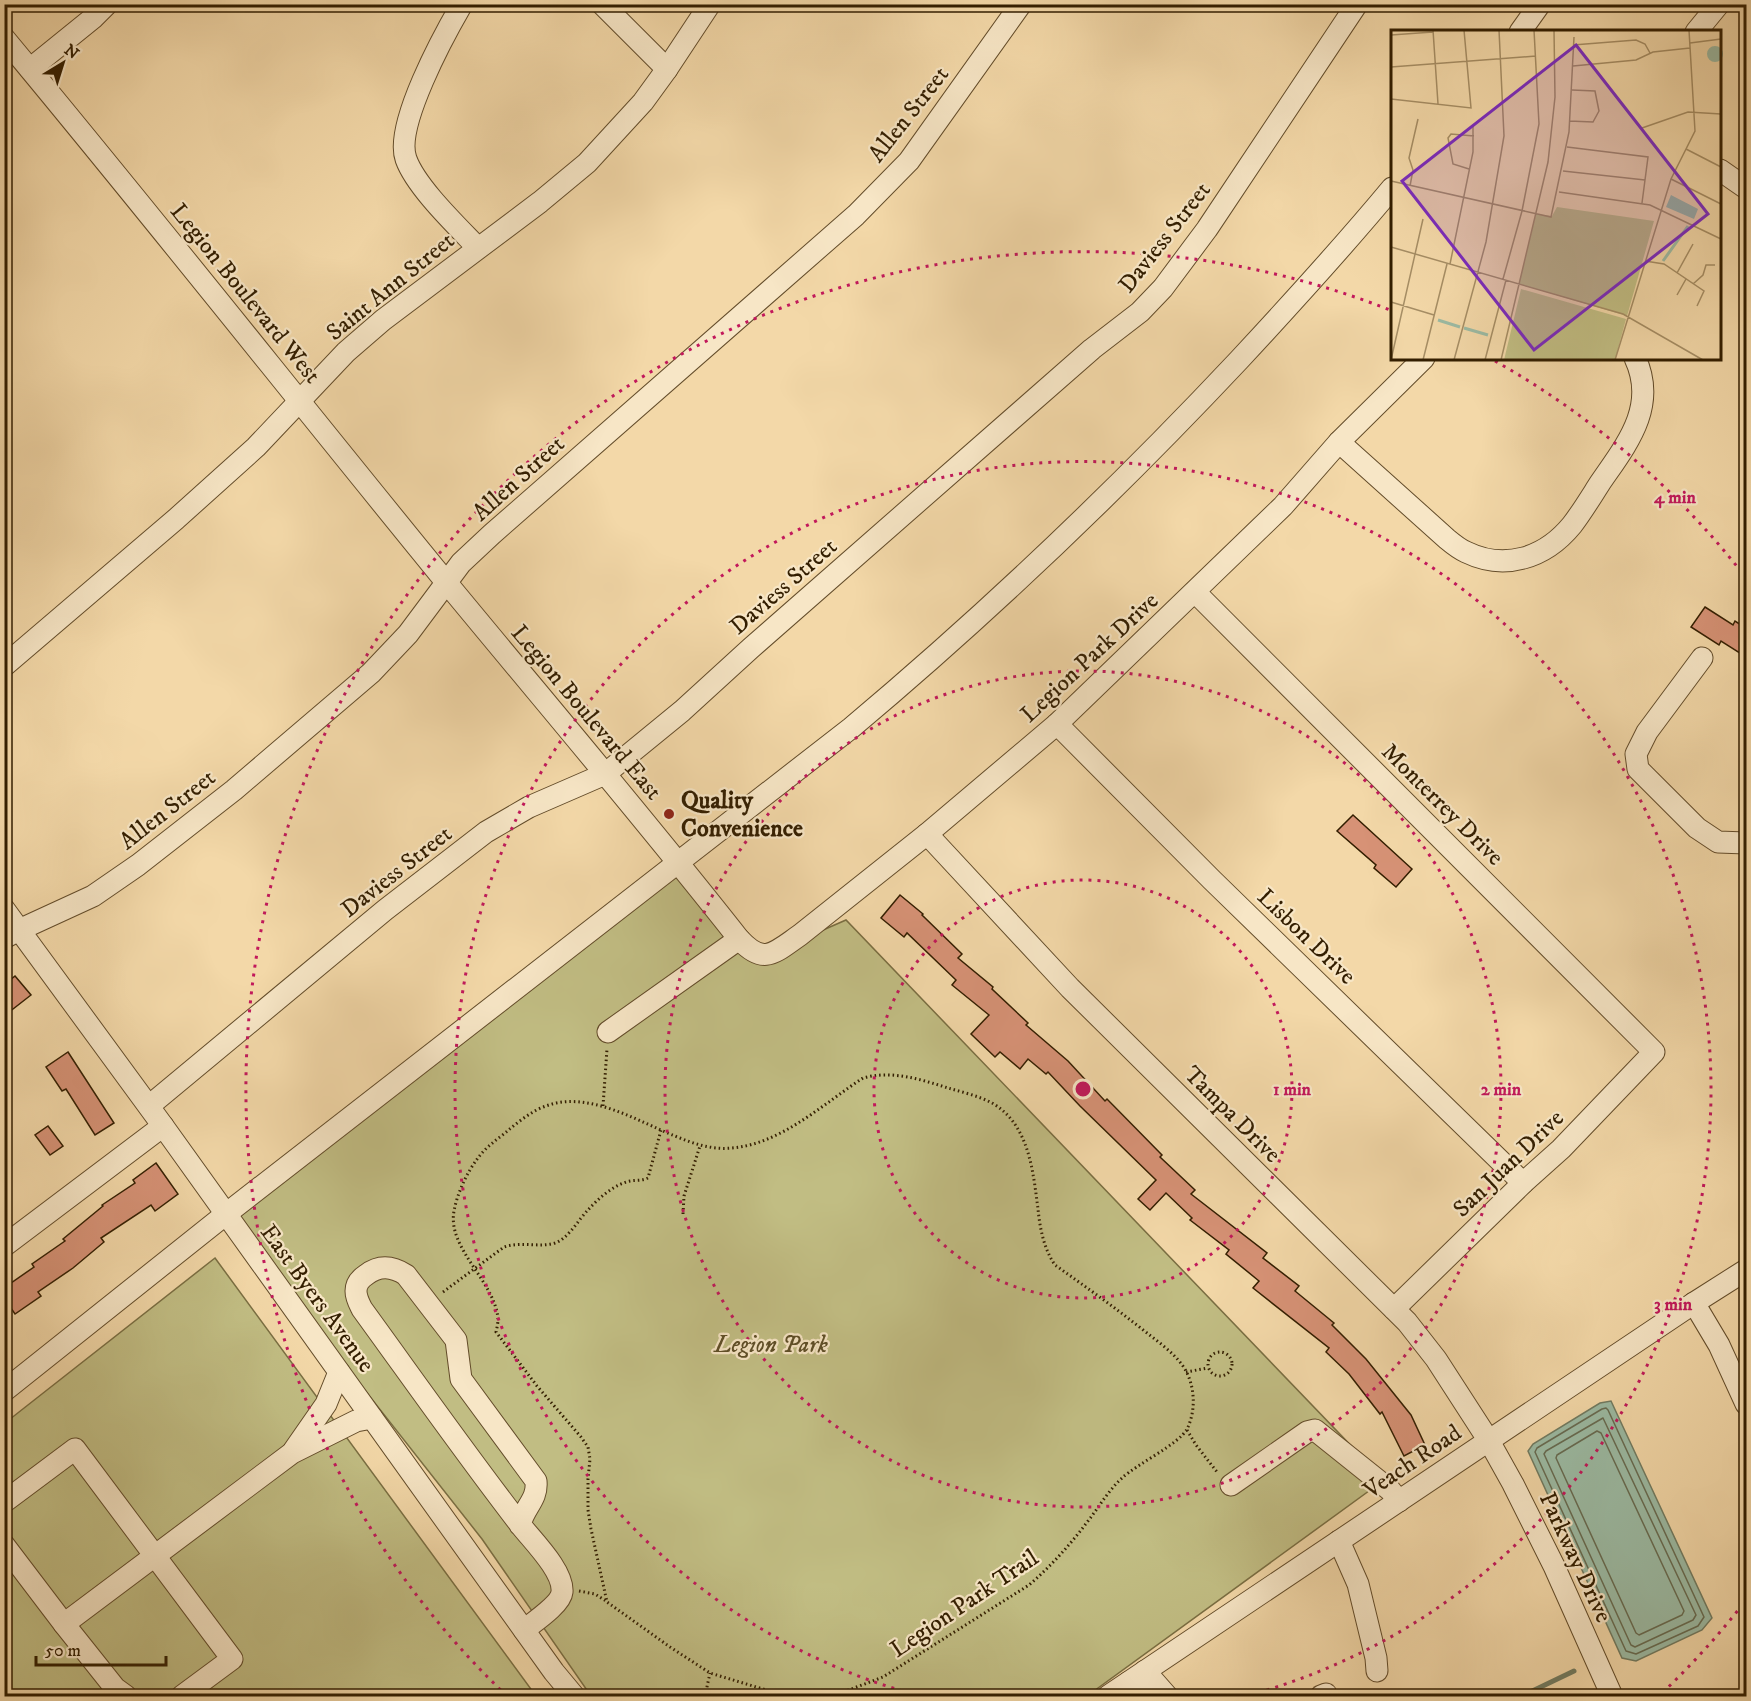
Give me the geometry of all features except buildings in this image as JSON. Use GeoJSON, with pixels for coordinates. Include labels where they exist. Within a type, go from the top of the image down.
{"type":"FeatureCollection","features":[{"type":"Feature","properties":{"kind":"street"},"geometry":{"type":"LineString","coordinates":[[30,69],[93,18],[106,4]]}},
{"type":"Feature","properties":{"kind":"street"},"geometry":{"type":"LineString","coordinates":[[462,4],[447,30],[407,120],[403,138],[404,156],[411,172],[449,218],[478,248]]}},
{"type":"Feature","properties":{"kind":"street"},"geometry":{"type":"LineString","coordinates":[[602,4],[667,69]]}},
{"type":"Feature","properties":{"kind":"street","name":"Saint Ann Street"},"geometry":{"type":"LineString","coordinates":[[4,666],[176,519],[256,447],[346,352],[383,320],[540,202],[586,163],[643,102],[710,4]]}},
{"type":"Feature","properties":{"kind":"street","name":"Allen Street"},"geometry":{"type":"LineString","coordinates":[[12,934],[93,896],[138,865],[234,790],[371,674],[408,634],[461,563],[856,214],[909,161],[1021,4]]}},
{"type":"Feature","properties":{"kind":"street","name":"Daviess Street"},"geometry":{"type":"LineString","coordinates":[[149,1106],[385,910],[486,832],[529,807],[605,774],[681,711],[1092,349],[1140,312],[1207,229],[1357,4]]}},
{"type":"Feature","properties":{"kind":"street"},"geometry":{"type":"LineString","coordinates":[[1521,30],[1540,4]]}},
{"type":"Feature","properties":{"kind":"street"},"geometry":{"type":"LineString","coordinates":[[1698,30],[1719,4]]}},
{"type":"Feature","properties":{"kind":"street","name":"Legion Boulevard West"},"geometry":{"type":"LineString","coordinates":[[4,38],[122,179],[446,582]]}},
{"type":"Feature","properties":{"kind":"street"},"geometry":{"type":"LineString","coordinates":[[1721,171],[1746,188]]}},
{"type":"Feature","properties":{"kind":"street"},"geometry":{"type":"LineString","coordinates":[[4,1391],[226,1214],[851,728],[929,663],[1081,522],[1191,411],[1297,297],[1391,189]]}},
{"type":"Feature","properties":{"kind":"street","name":"Legion Park Drive"},"geometry":{"type":"LineString","coordinates":[[758,955],[780,949],[800,935],[927,834],[1058,724],[1282,506],[1339,442],[1422,360]]}},
{"type":"Feature","properties":{"kind":"street"},"geometry":{"type":"LineString","coordinates":[[1339,442],[1464,552],[1482,559],[1521,560],[1540,553],[1557,541],[1572,525],[1629,441],[1638,421],[1643,398],[1643,381],[1636,360]]}},
{"type":"Feature","properties":{"kind":"street","name":"Legion Boulevard East"},"geometry":{"type":"LineString","coordinates":[[446,582],[678,861],[739,939],[758,955]]}},
{"type":"Feature","properties":{"kind":"street","name":"Monterrey Drive"},"geometry":{"type":"LineString","coordinates":[[1195,592],[1654,1052]]}},
{"type":"Feature","properties":{"kind":"street"},"geometry":{"type":"LineString","coordinates":[[1702,658],[1647,732],[1636,754],[1638,769],[1704,833],[1718,842],[1746,843]]}},
{"type":"Feature","properties":{"kind":"street","name":"Lisbon Drive"},"geometry":{"type":"LineString","coordinates":[[1058,724],[1212,880],[1523,1183]]}},
{"type":"Feature","properties":{"kind":"street","name":"Tampa Drive"},"geometry":{"type":"LineString","coordinates":[[927,834],[1070,988],[1407,1322],[1436,1359],[1489,1441]]}},
{"type":"Feature","properties":{"kind":"street","name":"East Byers Avenue"},"geometry":{"type":"LineString","coordinates":[[4,909],[12,934],[149,1106],[524,1630],[574,1696]]}},
{"type":"Feature","properties":{"kind":"street"},"geometry":{"type":"LineString","coordinates":[[608,1032],[739,939]]}},
{"type":"Feature","properties":{"kind":"street","name":"San Juan Drive"},"geometry":{"type":"LineString","coordinates":[[1394,1310],[1523,1183],[1561,1149],[1654,1052]]}},
{"type":"Feature","properties":{"kind":"street"},"geometry":{"type":"LineString","coordinates":[[4,1246],[163,1126]]}},
{"type":"Feature","properties":{"kind":"street"},"geometry":{"type":"LineString","coordinates":[[520,1525],[522,1516],[537,1491],[537,1481],[460,1379],[456,1340],[406,1275],[396,1268],[378,1268],[371,1271],[362,1278],[355,1289],[362,1309],[520,1525],[553,1567],[560,1578],[562,1589],[558,1602],[524,1630]]}},
{"type":"Feature","properties":{"kind":"street","name":"Veach Road"},"geometry":{"type":"LineString","coordinates":[[1108,1696],[1139,1683],[1339,1541],[1746,1270]]}},
{"type":"Feature","properties":{"kind":"street"},"geometry":{"type":"LineString","coordinates":[[1694,1303],[1719,1345],[1746,1404]]}},
{"type":"Feature","properties":{"kind":"street"},"geometry":{"type":"LineString","coordinates":[[292,1453],[326,1404],[339,1372]]}},
{"type":"Feature","properties":{"kind":"street"},"geometry":{"type":"LineString","coordinates":[[64,1624],[292,1453],[356,1421],[372,1418]]}},
{"type":"Feature","properties":{"kind":"street"},"geometry":{"type":"LineString","coordinates":[[1231,1485],[1307,1432],[1315,1430],[1390,1490],[1399,1501]]}},
{"type":"Feature","properties":{"kind":"street","name":"Parkway Drive"},"geometry":{"type":"LineString","coordinates":[[1489,1441],[1549,1556],[1612,1696]]}},
{"type":"Feature","properties":{"kind":"street"},"geometry":{"type":"LineString","coordinates":[[4,1502],[75,1449],[232,1659],[182,1696]]}},
{"type":"Feature","properties":{"kind":"street"},"geometry":{"type":"LineString","coordinates":[[1339,1541],[1358,1584],[1377,1671]]}},
{"type":"Feature","properties":{"kind":"street"},"geometry":{"type":"LineString","coordinates":[[4,1545],[115,1688],[126,1696]]}},
{"type":"Feature","properties":{"kind":"street"},"geometry":{"type":"LineString","coordinates":[[1139,1683],[1167,1696]]}},
{"type":"Feature","properties":{"kind":"path"},"geometry":{"type":"LineString","coordinates":[[603,1106],[608,1032]]}},
{"type":"Feature","properties":{"kind":"path"},"geometry":{"type":"LineString","coordinates":[[607,1602],[588,1510],[590,1459],[588,1447],[496,1332],[498,1319],[494,1304],[488,1288],[466,1257],[456,1233],[453,1212],[465,1181],[488,1146],[543,1107],[556,1102],[603,1106],[700,1146],[731,1148],[755,1145],[769,1139],[863,1078],[872,1075],[915,1078],[992,1103],[1005,1113],[1018,1128],[1026,1145],[1048,1255],[1055,1265],[1170,1352],[1186,1372],[1192,1385],[1194,1399],[1186,1430],[1223,1479],[1231,1485]]}},
{"type":"Feature","properties":{"kind":"path"},"geometry":{"type":"LineString","coordinates":[[442,1292],[504,1247],[514,1244],[556,1243],[565,1237],[587,1211],[616,1186],[648,1178],[661,1130]]}},
{"type":"Feature","properties":{"kind":"path"},"geometry":{"type":"LineString","coordinates":[[683,1214],[684,1196],[700,1146]]}},
{"type":"Feature","properties":{"kind":"path"},"geometry":{"type":"LineString","coordinates":[[1223,1351],[1232,1360],[1230,1371],[1224,1376],[1212,1374],[1209,1368],[1209,1358],[1215,1352],[1223,1351]]}},
{"type":"Feature","properties":{"kind":"path"},"geometry":{"type":"LineString","coordinates":[[1186,1372],[1209,1368]]}},
{"type":"Feature","properties":{"kind":"path","name":"Legion Park Trail"},"geometry":{"type":"LineString","coordinates":[[833,1696],[883,1677],[1029,1585],[1068,1547],[1109,1491],[1123,1477],[1178,1439],[1186,1430]]}},
{"type":"Feature","properties":{"kind":"path"},"geometry":{"type":"LineString","coordinates":[[562,1589],[595,1594],[710,1673],[786,1696]]}},
{"type":"Feature","properties":{"kind":"path"},"geometry":{"type":"LineString","coordinates":[[705,1696],[710,1673]]}},
{"type":"Feature","properties":{"kind":"green space","name":"Legion Park"},"geometry":{"type":"Polygon","coordinates":[[[678,861],[768,954],[846,920],[1384,1480],[1087,1696],[591,1696],[482,1539],[226,1214],[678,861]]]}},
{"type":"Feature","properties":{"kind":"green space"},"geometry":{"type":"Polygon","coordinates":[[[215,1258],[536,1696],[5,1696],[5,1423],[215,1258]]]}},
{"type":"Feature","properties":{"kind":"water"},"geometry":{"type":"Polygon","coordinates":[[[1611,1401],[1712,1618],[1702,1630],[1636,1661],[1622,1658],[1528,1451],[1533,1444],[1600,1403],[1611,1401]]]}},
{"type":"Feature","properties":{"kind":"waterway"},"geometry":{"type":"LineString","coordinates":[[1522,1696],[1574,1671]]}},
{"type":"Feature","properties":{"kind":"place","name":"Quality Convenience"},"geometry":{"type":"Point","coordinates":[669,814]}}]}
